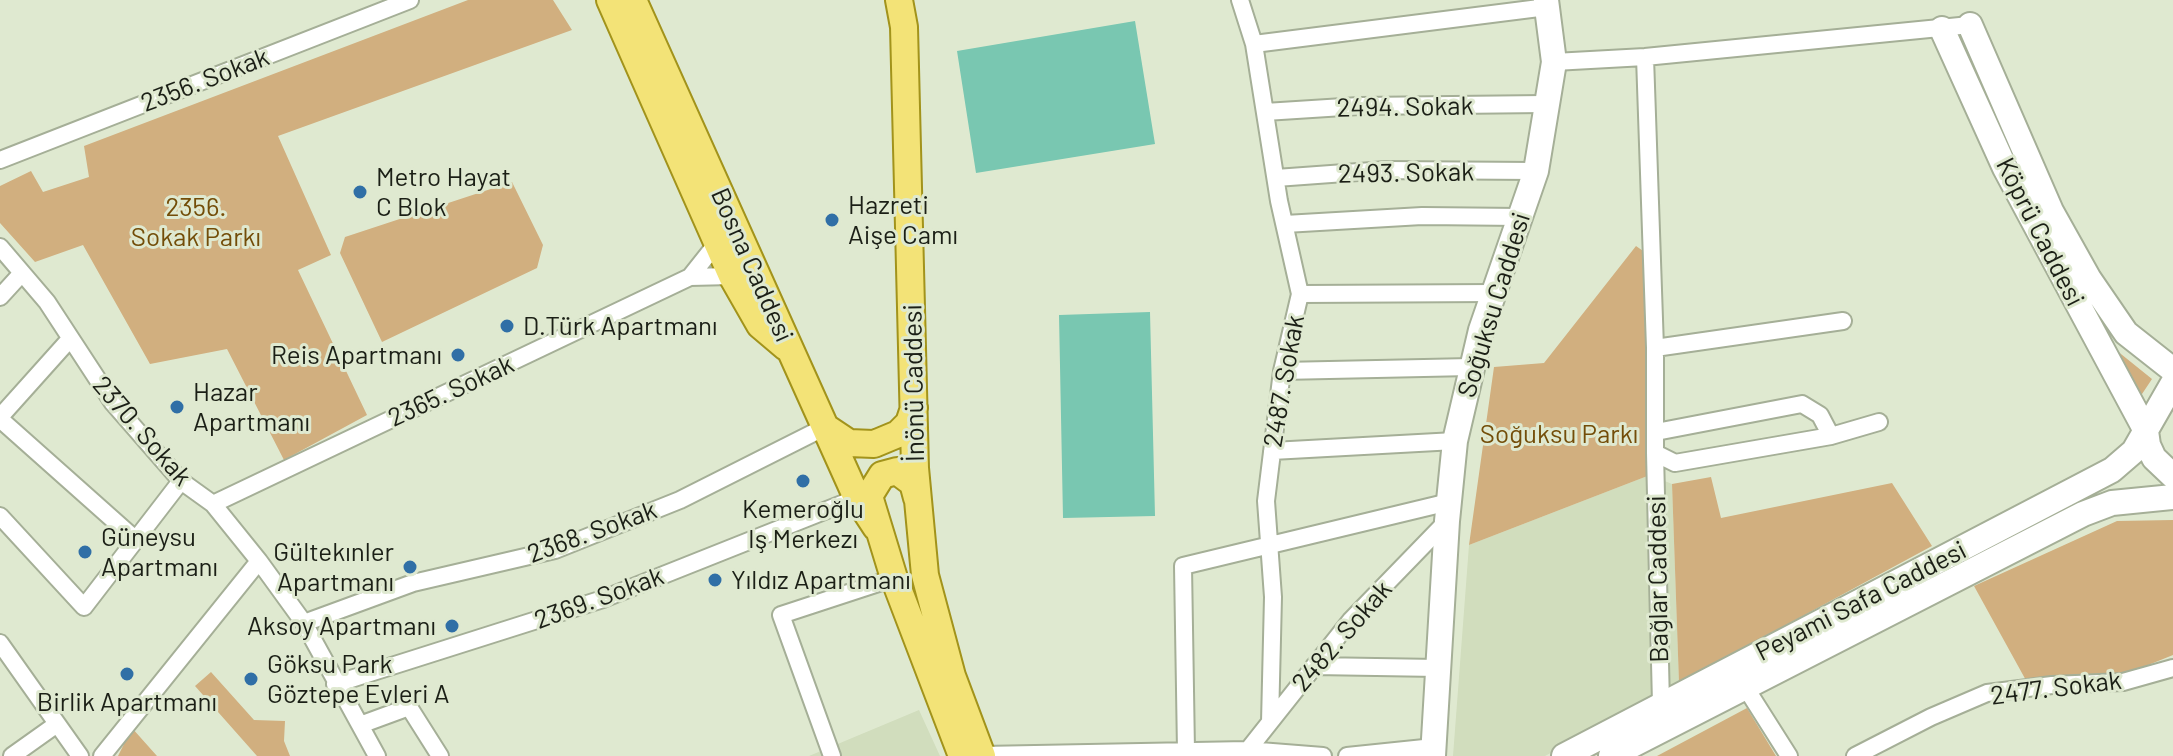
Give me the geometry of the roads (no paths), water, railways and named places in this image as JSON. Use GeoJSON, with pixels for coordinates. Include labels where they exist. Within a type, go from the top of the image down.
{"type":"FeatureCollection","features":[{"type":"Feature","properties":{"kind":"main road"},"geometry":{"type":"LineString","coordinates":[[610,0],[732,276],[760,325],[789,349]]}},
{"type":"Feature","properties":{"kind":"main road","name":"İnönü Caddesi"},"geometry":{"type":"LineString","coordinates":[[899,0],[905,43],[914,408],[925,575],[952,676],[982,756]]}},
{"type":"Feature","properties":{"kind":"main road","name":"Bosna Caddesi"},"geometry":{"type":"LineString","coordinates":[[631,4],[768,295],[789,349],[857,498],[876,527]]}},
{"type":"Feature","properties":{"kind":"main road"},"geometry":{"type":"LineString","coordinates":[[655,102],[690,126]]}},
{"type":"Feature","properties":{"kind":"main road"},"geometry":{"type":"LineString","coordinates":[[732,276],[768,295]]}},
{"type":"Feature","properties":{"kind":"main road"},"geometry":{"type":"LineString","coordinates":[[825,427],[849,443],[874,444],[898,434],[909,423],[914,408]]}},
{"type":"Feature","properties":{"kind":"main road"},"geometry":{"type":"LineString","coordinates":[[918,501],[913,483],[897,471],[882,475],[869,496],[894,578],[962,756]]}},
{"type":"Feature","properties":{"kind":"street","name":"2356. Sokak"},"geometry":{"type":"LineString","coordinates":[[0,160],[410,0]]}},
{"type":"Feature","properties":{"kind":"street","name":"2487. Sokak"},"geometry":{"type":"LineString","coordinates":[[1240,0],[1254,44],[1276,178],[1300,294],[1282,371],[1266,501],[1273,597],[1270,722]]}},
{"type":"Feature","properties":{"kind":"street"},"geometry":{"type":"LineString","coordinates":[[1254,44],[1547,4]]}},
{"type":"Feature","properties":{"kind":"street","name":"Soğuksu Caddesi"},"geometry":{"type":"LineString","coordinates":[[1433,752],[1455,441],[1471,367],[1536,171],[1554,62],[1547,4]]}},
{"type":"Feature","properties":{"kind":"street"},"geometry":{"type":"LineString","coordinates":[[1554,62],[1645,57],[1970,25]]}},
{"type":"Feature","properties":{"kind":"street","name":"Köprü Caddesi"},"geometry":{"type":"LineString","coordinates":[[1970,25],[2051,211],[2089,279],[2126,333],[2173,370]]}},
{"type":"Feature","properties":{"kind":"street","name":"Köprü Caddesi"},"geometry":{"type":"LineString","coordinates":[[1942,29],[2005,168],[2146,431],[2154,458],[2173,476]]}},
{"type":"Feature","properties":{"kind":"street","name":"Bağlar Caddesi"},"geometry":{"type":"LineString","coordinates":[[1645,57],[1655,348],[1661,704]]}},
{"type":"Feature","properties":{"kind":"street","name":"2494. Sokak"},"geometry":{"type":"LineString","coordinates":[[1265,112],[1359,106],[1545,104]]}},
{"type":"Feature","properties":{"kind":"street","name":"2493. Sokak"},"geometry":{"type":"LineString","coordinates":[[1276,178],[1386,170],[1536,171]]}},
{"type":"Feature","properties":{"kind":"street"},"geometry":{"type":"LineString","coordinates":[[1285,224],[1422,216],[1521,217]]}},
{"type":"Feature","properties":{"kind":"street","name":"2365. Sokak"},"geometry":{"type":"LineString","coordinates":[[690,277],[717,243]]}},
{"type":"Feature","properties":{"kind":"street","name":"2370. Sokak"},"geometry":{"type":"LineString","coordinates":[[0,247],[47,302],[113,403],[181,481],[213,504],[259,561],[304,623],[377,756]]}},
{"type":"Feature","properties":{"kind":"street"},"geometry":{"type":"LineString","coordinates":[[0,297],[22,273]]}},
{"type":"Feature","properties":{"kind":"street","name":"2365. Sokak"},"geometry":{"type":"LineString","coordinates":[[213,504],[690,277],[732,276]]}},
{"type":"Feature","properties":{"kind":"street"},"geometry":{"type":"LineString","coordinates":[[1300,294],[1495,293]]}},
{"type":"Feature","properties":{"kind":"street"},"geometry":{"type":"LineString","coordinates":[[1655,348],[1843,321]]}},
{"type":"Feature","properties":{"kind":"street"},"geometry":{"type":"LineString","coordinates":[[69,340],[0,418],[136,540]]}},
{"type":"Feature","properties":{"kind":"street"},"geometry":{"type":"LineString","coordinates":[[1282,371],[1471,367]]}},
{"type":"Feature","properties":{"kind":"street","name":"Peyami Safa Caddesi"},"geometry":{"type":"LineString","coordinates":[[1564,756],[2112,470],[2134,451],[2173,383]]}},
{"type":"Feature","properties":{"kind":"street"},"geometry":{"type":"LineString","coordinates":[[1656,432],[1802,404],[1820,415],[1831,436]]}},
{"type":"Feature","properties":{"kind":"street"},"geometry":{"type":"LineString","coordinates":[[1655,453],[1675,463],[1831,436],[1879,422]]}},
{"type":"Feature","properties":{"kind":"street","name":"2368. Sokak"},"geometry":{"type":"LineString","coordinates":[[304,623],[413,583],[555,550],[680,500],[825,427]]}},
{"type":"Feature","properties":{"kind":"street"},"geometry":{"type":"LineString","coordinates":[[1272,451],[1455,441]]}},
{"type":"Feature","properties":{"kind":"street"},"geometry":{"type":"LineString","coordinates":[[0,516],[84,607],[181,481]]}},
{"type":"Feature","properties":{"kind":"street","name":"Peyami Safa Caddesi"},"geometry":{"type":"LineString","coordinates":[[1611,756],[1744,685],[2083,514],[2112,503],[2173,497]]}},
{"type":"Feature","properties":{"kind":"street","name":"2369. Sokak"},"geometry":{"type":"LineString","coordinates":[[335,684],[603,599],[857,498]]}},
{"type":"Feature","properties":{"kind":"street"},"geometry":{"type":"LineString","coordinates":[[1186,751],[1183,566],[1448,511]]}},
{"type":"Feature","properties":{"kind":"street","name":"2482. Sokak"},"geometry":{"type":"LineString","coordinates":[[1245,753],[1351,620],[1448,511]]}},
{"type":"Feature","properties":{"kind":"street"},"geometry":{"type":"LineString","coordinates":[[102,756],[259,561]]}},
{"type":"Feature","properties":{"kind":"street"},"geometry":{"type":"LineString","coordinates":[[832,756],[781,615],[894,578]]}},
{"type":"Feature","properties":{"kind":"street"},"geometry":{"type":"LineString","coordinates":[[0,643],[80,756]]}},
{"type":"Feature","properties":{"kind":"street"},"geometry":{"type":"LineString","coordinates":[[1314,666],[1438,668]]}},
{"type":"Feature","properties":{"kind":"street","name":"2477. Sokak"},"geometry":{"type":"LineString","coordinates":[[1855,756],[1987,693],[2052,685],[2123,682],[2173,668]]}},
{"type":"Feature","properties":{"kind":"street"},"geometry":{"type":"LineString","coordinates":[[1744,685],[1789,756]]}},
{"type":"Feature","properties":{"kind":"street"},"geometry":{"type":"LineString","coordinates":[[360,725],[409,707],[440,756]]}},
{"type":"Feature","properties":{"kind":"street"},"geometry":{"type":"LineString","coordinates":[[12,756],[57,724]]}},
{"type":"Feature","properties":{"kind":"street"},"geometry":{"type":"LineString","coordinates":[[982,756],[1186,751],[1323,756]]}},
{"type":"Feature","properties":{"kind":"street"},"geometry":{"type":"LineString","coordinates":[[1347,756],[1433,752]]}},
{"type":"Feature","properties":{"kind":"water"},"geometry":{"type":"Polygon","coordinates":[[[1135,21],[1155,144],[976,173],[957,51],[1135,21]]]}},
{"type":"Feature","properties":{"kind":"water"},"geometry":{"type":"Polygon","coordinates":[[[1150,312],[1155,516],[1063,518],[1059,315],[1150,312]]]}},
{"type":"Feature","properties":{"kind":"place","name":"Metro Hayat C Blok"},"geometry":{"type":"Point","coordinates":[360,192]}},
{"type":"Feature","properties":{"kind":"place","name":"Hazreti Aişe Camı"},"geometry":{"type":"Point","coordinates":[832,220]}},
{"type":"Feature","properties":{"kind":"place","name":"D.Türk Apartmanı"},"geometry":{"type":"Point","coordinates":[507,326]}},
{"type":"Feature","properties":{"kind":"place","name":"Reis Apartmanı"},"geometry":{"type":"Point","coordinates":[458,355]}},
{"type":"Feature","properties":{"kind":"place","name":"Hazar Apartmanı"},"geometry":{"type":"Point","coordinates":[177,407]}},
{"type":"Feature","properties":{"kind":"place","name":"Kemeroğlu Iş Merkezı"},"geometry":{"type":"Point","coordinates":[803,481]}},
{"type":"Feature","properties":{"kind":"place","name":"Güneysu Apartmanı"},"geometry":{"type":"Point","coordinates":[85,552]}},
{"type":"Feature","properties":{"kind":"place","name":"Gültekınler Apartmanı"},"geometry":{"type":"Point","coordinates":[410,567]}},
{"type":"Feature","properties":{"kind":"place","name":"Yıldız Apartmanı"},"geometry":{"type":"Point","coordinates":[715,580]}},
{"type":"Feature","properties":{"kind":"place","name":"Aksoy Apartmanı"},"geometry":{"type":"Point","coordinates":[452,626]}},
{"type":"Feature","properties":{"kind":"place","name":"Birlik Apartmanı"},"geometry":{"type":"Point","coordinates":[127,674]}},
{"type":"Feature","properties":{"kind":"place","name":"Göksu Park Göztepe Evleri A"},"geometry":{"type":"Point","coordinates":[251,679]}},
{"type":"Feature","properties":{"kind":"park label","name":"2356. Sokak Parkı"},"geometry":{"type":"Point","coordinates":[196,222]}},
{"type":"Feature","properties":{"kind":"park label","name":"Soğuksu Parkı"},"geometry":{"type":"Point","coordinates":[1559,434]}}]}
